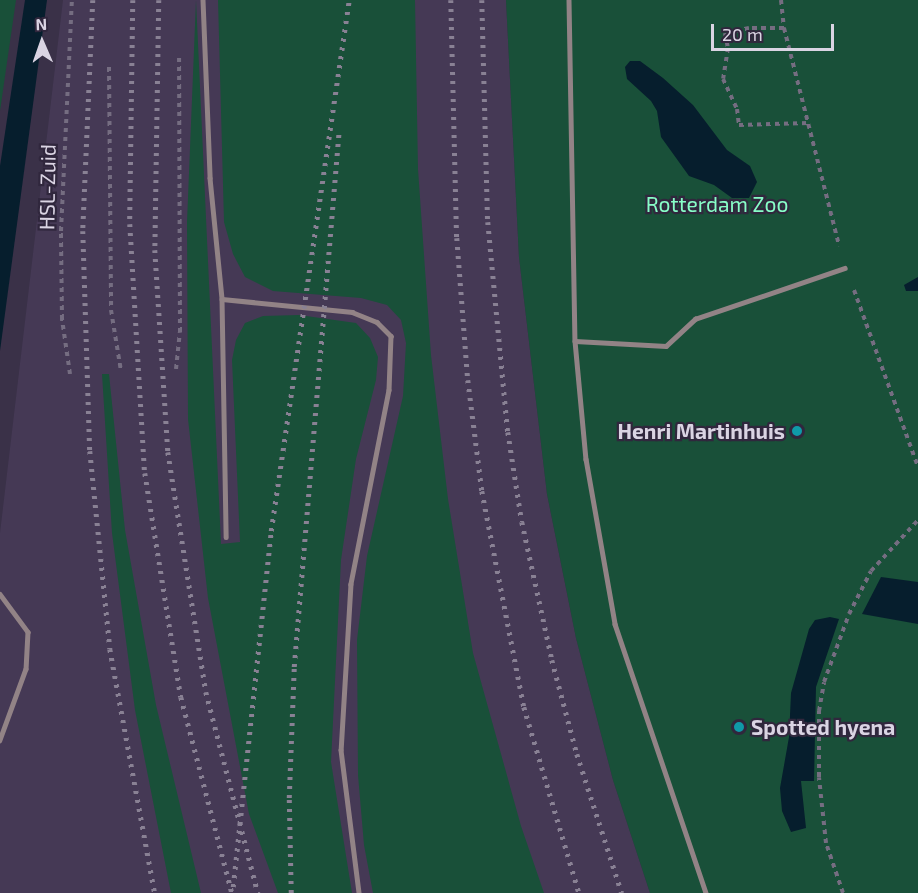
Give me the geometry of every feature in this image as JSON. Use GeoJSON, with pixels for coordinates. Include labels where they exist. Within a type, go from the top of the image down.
{"type":"FeatureCollection","features":[{"type":"Feature","properties":{"kind":"lane"},"geometry":{"type":"LineString","coordinates":[[203,0],[210,178],[222,299],[226,537]]}},
{"type":"Feature","properties":{"kind":"lane"},"geometry":{"type":"LineString","coordinates":[[569,0],[575,341],[586,459],[615,624],[706,893]]}},
{"type":"Feature","properties":{"kind":"lane"},"geometry":{"type":"LineString","coordinates":[[575,341],[666,346],[695,319],[845,268]]}},
{"type":"Feature","properties":{"kind":"lane"},"geometry":{"type":"LineString","coordinates":[[222,299],[352,312],[377,322],[391,336],[389,390],[350,596],[341,750],[359,893]]}},
{"type":"Feature","properties":{"kind":"lane"},"geometry":{"type":"LineString","coordinates":[[0,594],[28,632],[26,669],[0,740]]}},
{"type":"Feature","properties":{"kind":"path","name":"HSL-Zuid"},"geometry":{"type":"LineString","coordinates":[[70,374],[62,320],[61,231],[72,0]]}},
{"type":"Feature","properties":{"kind":"path"},"geometry":{"type":"LineString","coordinates":[[781,0],[784,28],[845,268],[918,467]]}},
{"type":"Feature","properties":{"kind":"path"},"geometry":{"type":"LineString","coordinates":[[784,28],[749,28],[725,33],[728,48],[723,79],[737,109],[739,125],[809,123]]}},
{"type":"Feature","properties":{"kind":"path"},"geometry":{"type":"LineString","coordinates":[[176,369],[180,332],[179,53]]}},
{"type":"Feature","properties":{"kind":"path"},"geometry":{"type":"LineString","coordinates":[[109,67],[111,310],[121,371]]}},
{"type":"Feature","properties":{"kind":"path"},"geometry":{"type":"LineString","coordinates":[[843,893],[826,843],[819,777],[819,711],[830,662],[849,614],[882,556],[918,520]]}},
{"type":"Feature","properties":{"kind":"shaded area"},"geometry":{"type":"Polygon","coordinates":[[[63,0],[506,0],[519,257],[547,494],[576,638],[613,780],[650,893],[0,893],[0,533],[63,0]]]}},
{"type":"Feature","properties":{"kind":"green space"},"geometry":{"type":"Polygon","coordinates":[[[0,0],[16,0],[0,111],[0,0]]]}},
{"type":"Feature","properties":{"kind":"green space"},"geometry":{"type":"Polygon","coordinates":[[[196,0],[221,544],[240,542],[232,360],[236,340],[245,323],[263,316],[299,315],[356,323],[370,338],[378,357],[376,380],[356,459],[341,560],[331,762],[352,893],[278,893],[249,814],[208,598],[188,419],[187,222],[196,0]]]}},
{"type":"Feature","properties":{"kind":"green space"},"geometry":{"type":"Polygon","coordinates":[[[218,0],[415,0],[418,169],[431,355],[448,499],[473,653],[521,826],[544,893],[373,893],[364,845],[358,775],[357,640],[367,556],[403,396],[406,343],[401,320],[387,305],[361,298],[273,291],[245,277],[233,254],[224,222],[218,0]]]}},
{"type":"Feature","properties":{"kind":"green space","name":"Rotterdam Zoo"},"geometry":{"type":"Polygon","coordinates":[[[506,0],[918,0],[918,893],[650,893],[613,780],[576,638],[547,494],[519,257],[506,0]]]}},
{"type":"Feature","properties":{"kind":"green space"},"geometry":{"type":"Polygon","coordinates":[[[102,374],[109,374],[125,530],[156,705],[201,893],[171,893],[135,710],[112,533],[102,374]]]}},
{"type":"Feature","properties":{"kind":"water"},"geometry":{"type":"Polygon","coordinates":[[[25,0],[47,0],[0,351],[0,166],[25,0]]]}},
{"type":"Feature","properties":{"kind":"water"},"geometry":{"type":"Polygon","coordinates":[[[630,61],[640,61],[663,78],[693,105],[727,150],[750,166],[757,182],[749,198],[732,198],[714,185],[689,176],[661,137],[657,111],[651,101],[627,79],[625,67],[630,61]]]}},
{"type":"Feature","properties":{"kind":"water"},"geometry":{"type":"Polygon","coordinates":[[[918,277],[918,291],[906,291],[904,285],[918,277]]]}},
{"type":"Feature","properties":{"kind":"water"},"geometry":{"type":"Polygon","coordinates":[[[881,577],[918,582],[918,624],[862,614],[881,577]]]}},
{"type":"Feature","properties":{"kind":"water"},"geometry":{"type":"Polygon","coordinates":[[[830,617],[839,619],[816,687],[814,781],[801,781],[806,828],[791,832],[782,811],[780,788],[789,737],[791,693],[809,629],[815,620],[830,617]]]}},
{"type":"Feature","properties":{"kind":"railway"},"geometry":{"type":"LineString","coordinates":[[93,0],[83,231],[90,451],[110,649],[155,893]]}},
{"type":"Feature","properties":{"kind":"railway"},"geometry":{"type":"LineString","coordinates":[[133,0],[130,224],[145,473],[181,697],[232,893]]}},
{"type":"Feature","properties":{"kind":"railway"},"geometry":{"type":"LineString","coordinates":[[159,0],[155,250],[168,452],[206,692],[258,893]]}},
{"type":"Feature","properties":{"kind":"railway"},"geometry":{"type":"LineString","coordinates":[[233,887],[271,531],[349,0]]}},
{"type":"Feature","properties":{"kind":"railway"},"geometry":{"type":"LineString","coordinates":[[451,0],[457,238],[468,380],[482,491],[524,707],[579,893]]}},
{"type":"Feature","properties":{"kind":"railway"},"geometry":{"type":"LineString","coordinates":[[482,0],[488,222],[508,432],[522,522],[552,660],[577,754],[622,893]]}},
{"type":"Feature","properties":{"kind":"railway"},"geometry":{"type":"LineString","coordinates":[[291,893],[289,798],[294,667],[339,130]]}},
{"type":"Feature","properties":{"kind":"place","name":"Henri Martinhuis"},"geometry":{"type":"Point","coordinates":[797,431]}},
{"type":"Feature","properties":{"kind":"place","name":"Spotted hyena"},"geometry":{"type":"Point","coordinates":[739,727]}}]}
